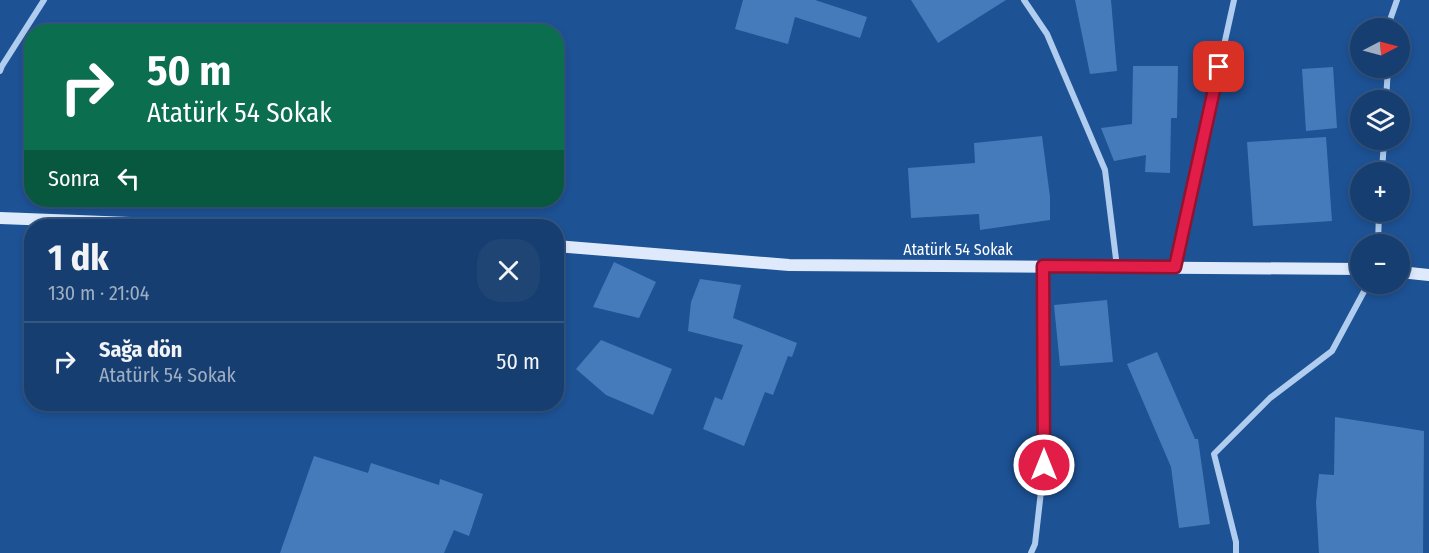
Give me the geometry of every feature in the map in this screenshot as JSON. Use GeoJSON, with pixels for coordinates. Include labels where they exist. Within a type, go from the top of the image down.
{"type":"FeatureCollection","features":[{"type":"Feature","properties":{"kind":"street"},"geometry":{"type":"LineString","coordinates":[[29,24],[44,0]]}},
{"type":"Feature","properties":{"kind":"street"},"geometry":{"type":"LineString","coordinates":[[1024,0],[1047,34],[1105,170],[1117,267]]}},
{"type":"Feature","properties":{"kind":"street"},"geometry":{"type":"LineString","coordinates":[[1175,267],[1234,0]]}},
{"type":"Feature","properties":{"kind":"street"},"geometry":{"type":"LineString","coordinates":[[1391,18],[1397,0]]}},
{"type":"Feature","properties":{"kind":"street"},"geometry":{"type":"LineString","coordinates":[[0,71],[24,31]]}},
{"type":"Feature","properties":{"kind":"street"},"geometry":{"type":"LineString","coordinates":[[0,218],[26,219]]}},
{"type":"Feature","properties":{"kind":"street","name":"Atatürk 54 Sokak"},"geometry":{"type":"LineString","coordinates":[[564,247],[789,265],[1350,269]]}},
{"type":"Feature","properties":{"kind":"street"},"geometry":{"type":"LineString","coordinates":[[1031,553],[1035,544],[1044,465],[1043,266]]}},
{"type":"Feature","properties":{"kind":"street"},"geometry":{"type":"LineString","coordinates":[[1410,273],[1429,275]]}},
{"type":"Feature","properties":{"kind":"street"},"geometry":{"type":"LineString","coordinates":[[1236,553],[1236,542],[1214,454],[1270,398],[1332,351],[1363,294]]}},
{"type":"Feature","properties":{"kind":"building"},"geometry":{"type":"Polygon","coordinates":[[[743,0],[815,0],[867,17],[860,38],[795,17],[788,44],[735,29],[743,0]]]}},
{"type":"Feature","properties":{"kind":"building"},"geometry":{"type":"Polygon","coordinates":[[[911,0],[1006,0],[938,43],[911,0]]]}},
{"type":"Feature","properties":{"kind":"building"},"geometry":{"type":"Polygon","coordinates":[[[1075,0],[1111,0],[1117,71],[1090,74],[1075,0]]]}},
{"type":"Feature","properties":{"kind":"building"},"geometry":{"type":"Polygon","coordinates":[[[1133,66],[1178,66],[1177,118],[1171,118],[1170,173],[1145,172],[1146,155],[1114,161],[1101,128],[1132,124],[1133,66]]]}},
{"type":"Feature","properties":{"kind":"building"},"geometry":{"type":"Polygon","coordinates":[[[1333,67],[1337,128],[1306,131],[1302,69],[1333,67]]]}},
{"type":"Feature","properties":{"kind":"building"},"geometry":{"type":"Polygon","coordinates":[[[1042,136],[1050,197],[1050,220],[980,230],[979,214],[911,218],[908,168],[975,163],[974,143],[1042,136]]]}},
{"type":"Feature","properties":{"kind":"building"},"geometry":{"type":"Polygon","coordinates":[[[1326,137],[1332,221],[1253,226],[1247,142],[1326,137]]]}},
{"type":"Feature","properties":{"kind":"building"},"geometry":{"type":"Polygon","coordinates":[[[614,262],[656,282],[639,318],[593,307],[614,262]]]}},
{"type":"Feature","properties":{"kind":"building"},"geometry":{"type":"Polygon","coordinates":[[[700,279],[741,285],[733,318],[797,343],[792,357],[788,356],[773,395],[765,392],[744,446],[703,429],[715,397],[722,400],[743,345],[688,331],[691,302],[700,279]]]}},
{"type":"Feature","properties":{"kind":"building"},"geometry":{"type":"Polygon","coordinates":[[[1107,300],[1113,362],[1060,366],[1054,305],[1107,300]]]}},
{"type":"Feature","properties":{"kind":"building"},"geometry":{"type":"Polygon","coordinates":[[[601,340],[672,369],[653,415],[606,395],[576,369],[601,340]]]}},
{"type":"Feature","properties":{"kind":"building"},"geometry":{"type":"Polygon","coordinates":[[[1157,352],[1195,439],[1198,439],[1210,524],[1179,528],[1171,467],[1127,364],[1157,352]]]}},
{"type":"Feature","properties":{"kind":"building"},"geometry":{"type":"Polygon","coordinates":[[[1335,417],[1424,431],[1423,553],[1319,553],[1316,502],[1319,474],[1334,475],[1335,417]]]}},
{"type":"Feature","properties":{"kind":"building"},"geometry":{"type":"Polygon","coordinates":[[[314,456],[368,473],[371,463],[439,485],[440,479],[483,494],[469,536],[454,530],[444,553],[280,553],[314,456]]]}},
{"type":"Feature","properties":{"kind":"route"},"geometry":{"type":"LineString","coordinates":[[1044,465],[1043,266],[1175,267],[1219,67]]}}]}
